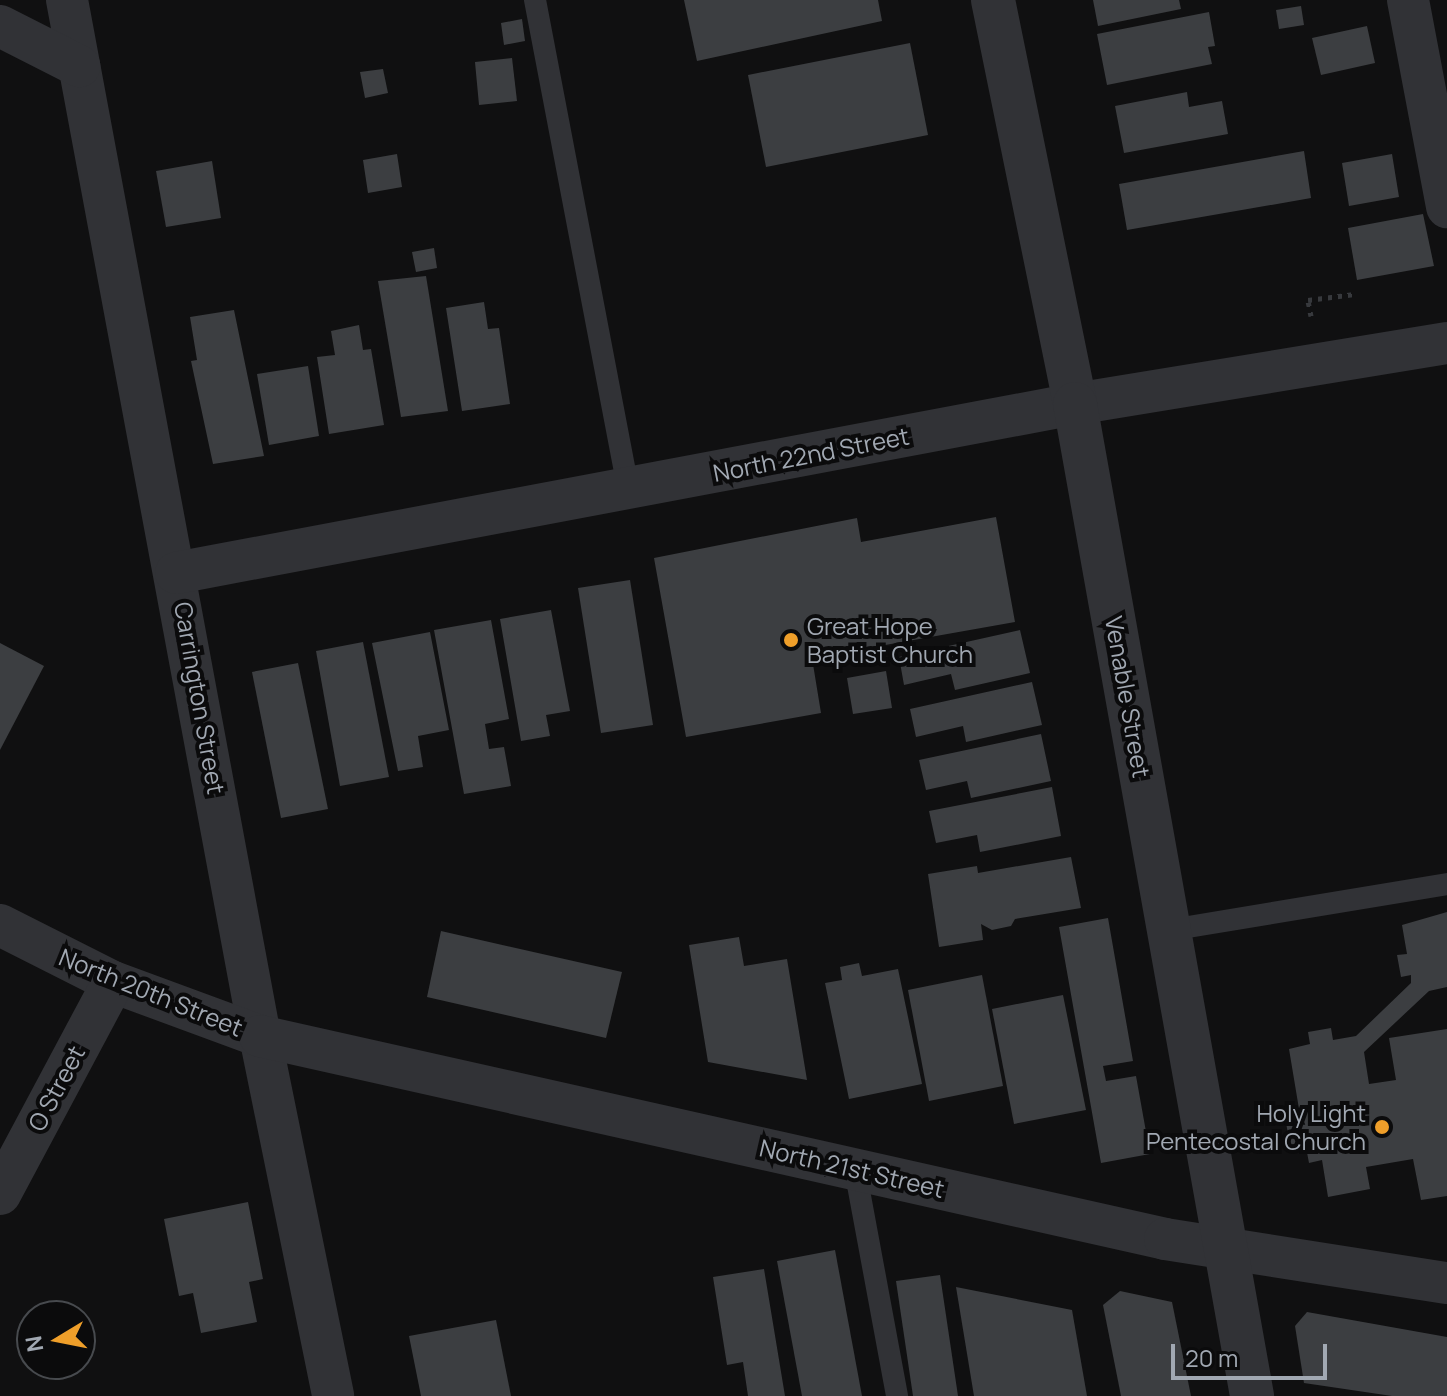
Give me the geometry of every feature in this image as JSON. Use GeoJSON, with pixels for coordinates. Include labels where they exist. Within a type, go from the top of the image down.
{"type":"FeatureCollection","features":[{"type":"Feature","properties":{"kind":"street","name":"Carrington Street"},"geometry":{"type":"LineString","coordinates":[[67,0],[260,1036],[333,1396]]}},
{"type":"Feature","properties":{"kind":"street","name":"Venable Street"},"geometry":{"type":"LineString","coordinates":[[993,0],[1075,404],[1252,1396]]}},
{"type":"Feature","properties":{"kind":"street"},"geometry":{"type":"LineString","coordinates":[[1408,0],[1439,119],[1447,207]]}},
{"type":"Feature","properties":{"kind":"street"},"geometry":{"type":"LineString","coordinates":[[0,26],[79,66]]}},
{"type":"Feature","properties":{"kind":"street","name":"North 22nd Street"},"geometry":{"type":"LineString","coordinates":[[176,573],[1075,404],[1447,343]]}},
{"type":"Feature","properties":{"kind":"street","name":"North 20th Street"},"geometry":{"type":"LineString","coordinates":[[0,925],[113,982],[260,1036]]}},
{"type":"Feature","properties":{"kind":"street","name":"O Street"},"geometry":{"type":"LineString","coordinates":[[0,1194],[113,982]]}},
{"type":"Feature","properties":{"kind":"street","name":"North 21st Street"},"geometry":{"type":"LineString","coordinates":[[260,1036],[1227,1251],[1447,1283]]}},
{"type":"Feature","properties":{"kind":"lane"},"geometry":{"type":"LineString","coordinates":[[535,0],[628,488]]}},
{"type":"Feature","properties":{"kind":"lane"},"geometry":{"type":"LineString","coordinates":[[1170,930],[1447,884]]}},
{"type":"Feature","properties":{"kind":"lane"},"geometry":{"type":"LineString","coordinates":[[855,1169],[897,1396]]}},
{"type":"Feature","properties":{"kind":"path"},"geometry":{"type":"LineString","coordinates":[[1308,300],[1355,294]]}},
{"type":"Feature","properties":{"kind":"building"},"geometry":{"type":"Polygon","coordinates":[[[684,0],[878,0],[882,21],[697,61],[684,0]]]}},
{"type":"Feature","properties":{"kind":"building"},"geometry":{"type":"Polygon","coordinates":[[[1093,0],[1179,0],[1181,9],[1098,26],[1093,0]]]}},
{"type":"Feature","properties":{"kind":"building"},"geometry":{"type":"Polygon","coordinates":[[[1301,6],[1304,25],[1279,29],[1276,10],[1301,6]]]}},
{"type":"Feature","properties":{"kind":"building"},"geometry":{"type":"Polygon","coordinates":[[[1209,12],[1215,46],[1208,47],[1212,64],[1107,85],[1097,34],[1209,12]]]}},
{"type":"Feature","properties":{"kind":"building"},"geometry":{"type":"Polygon","coordinates":[[[522,19],[525,41],[504,45],[501,23],[522,19]]]}},
{"type":"Feature","properties":{"kind":"building"},"geometry":{"type":"Polygon","coordinates":[[[1367,26],[1375,63],[1321,75],[1312,38],[1367,26]]]}},
{"type":"Feature","properties":{"kind":"building"},"geometry":{"type":"Polygon","coordinates":[[[910,43],[928,135],[766,167],[748,75],[910,43]]]}},
{"type":"Feature","properties":{"kind":"building"},"geometry":{"type":"Polygon","coordinates":[[[512,58],[517,101],[479,105],[475,62],[512,58]]]}},
{"type":"Feature","properties":{"kind":"building"},"geometry":{"type":"Polygon","coordinates":[[[383,69],[388,93],[365,98],[360,72],[383,69]]]}},
{"type":"Feature","properties":{"kind":"building"},"geometry":{"type":"Polygon","coordinates":[[[1187,92],[1189,107],[1222,101],[1228,134],[1124,153],[1115,106],[1187,92]]]}},
{"type":"Feature","properties":{"kind":"building"},"geometry":{"type":"Polygon","coordinates":[[[1304,151],[1311,198],[1127,230],[1119,184],[1304,151]]]}},
{"type":"Feature","properties":{"kind":"building"},"geometry":{"type":"Polygon","coordinates":[[[397,154],[402,187],[368,193],[363,160],[397,154]]]}},
{"type":"Feature","properties":{"kind":"building"},"geometry":{"type":"Polygon","coordinates":[[[1392,154],[1399,197],[1349,206],[1342,163],[1392,154]]]}},
{"type":"Feature","properties":{"kind":"building"},"geometry":{"type":"Polygon","coordinates":[[[212,161],[221,218],[166,227],[156,171],[212,161]]]}},
{"type":"Feature","properties":{"kind":"building"},"geometry":{"type":"Polygon","coordinates":[[[1423,214],[1434,266],[1357,280],[1348,228],[1423,214]]]}},
{"type":"Feature","properties":{"kind":"building"},"geometry":{"type":"Polygon","coordinates":[[[434,248],[437,268],[416,272],[412,252],[434,248]]]}},
{"type":"Feature","properties":{"kind":"building"},"geometry":{"type":"Polygon","coordinates":[[[426,276],[448,411],[401,417],[378,281],[426,276]]]}},
{"type":"Feature","properties":{"kind":"building"},"geometry":{"type":"Polygon","coordinates":[[[484,302],[488,329],[499,328],[510,404],[462,411],[446,308],[484,302]]]}},
{"type":"Feature","properties":{"kind":"building"},"geometry":{"type":"Polygon","coordinates":[[[234,310],[264,456],[213,464],[191,361],[197,360],[190,317],[234,310]]]}},
{"type":"Feature","properties":{"kind":"building"},"geometry":{"type":"Polygon","coordinates":[[[359,325],[363,350],[371,349],[384,425],[329,434],[317,357],[335,355],[331,331],[359,325]]]}},
{"type":"Feature","properties":{"kind":"building"},"geometry":{"type":"Polygon","coordinates":[[[308,366],[319,436],[269,445],[257,374],[308,366]]]}},
{"type":"Feature","properties":{"kind":"building","name":"Great Hope Baptist Church"},"geometry":{"type":"Polygon","coordinates":[[[996,517],[1015,622],[812,658],[821,713],[686,737],[654,558],[857,518],[861,542],[996,517]]]}},
{"type":"Feature","properties":{"kind":"building"},"geometry":{"type":"Polygon","coordinates":[[[630,580],[653,725],[601,733],[578,588],[630,580]]]}},
{"type":"Feature","properties":{"kind":"building"},"geometry":{"type":"Polygon","coordinates":[[[551,610],[570,711],[546,715],[550,736],[521,741],[500,619],[551,610]]]}},
{"type":"Feature","properties":{"kind":"building"},"geometry":{"type":"Polygon","coordinates":[[[491,620],[509,719],[485,724],[489,749],[504,747],[511,786],[464,794],[434,630],[491,620]]]}},
{"type":"Feature","properties":{"kind":"building"},"geometry":{"type":"Polygon","coordinates":[[[1020,630],[1030,673],[955,690],[951,674],[904,685],[899,657],[1020,630]]]}},
{"type":"Feature","properties":{"kind":"building"},"geometry":{"type":"Polygon","coordinates":[[[430,632],[449,730],[418,736],[423,767],[398,771],[372,643],[430,632]]]}},
{"type":"Feature","properties":{"kind":"building"},"geometry":{"type":"Polygon","coordinates":[[[363,642],[389,777],[340,786],[316,651],[363,642]]]}},
{"type":"Feature","properties":{"kind":"building"},"geometry":{"type":"Polygon","coordinates":[[[0,643],[44,666],[0,750],[0,643]]]}},
{"type":"Feature","properties":{"kind":"building"},"geometry":{"type":"Polygon","coordinates":[[[298,663],[328,809],[281,818],[252,672],[298,663]]]}},
{"type":"Feature","properties":{"kind":"building"},"geometry":{"type":"Polygon","coordinates":[[[886,671],[892,708],[853,714],[847,678],[886,671]]]}},
{"type":"Feature","properties":{"kind":"building"},"geometry":{"type":"Polygon","coordinates":[[[1032,682],[1042,725],[966,742],[963,726],[916,737],[910,709],[1032,682]]]}},
{"type":"Feature","properties":{"kind":"building"},"geometry":{"type":"Polygon","coordinates":[[[1041,734],[1051,781],[971,798],[967,781],[926,790],[919,760],[1041,734]]]}},
{"type":"Feature","properties":{"kind":"building"},"geometry":{"type":"Polygon","coordinates":[[[1052,787],[1061,836],[980,852],[977,835],[936,843],[929,811],[1052,787]]]}},
{"type":"Feature","properties":{"kind":"building"},"geometry":{"type":"Polygon","coordinates":[[[1071,857],[1081,908],[1015,919],[1011,926],[992,930],[981,924],[983,940],[939,947],[928,874],[977,866],[978,873],[1071,857]]]}},
{"type":"Feature","properties":{"kind":"building","name":"Holy Light Pentecostal Church"},"geometry":{"type":"Polygon","coordinates":[[[1447,912],[1447,987],[1429,991],[1364,1052],[1369,1084],[1396,1080],[1389,1038],[1447,1029],[1447,1196],[1421,1200],[1413,1159],[1366,1167],[1370,1189],[1328,1197],[1322,1160],[1309,1163],[1305,1142],[1290,1145],[1285,1117],[1300,1115],[1289,1049],[1310,1044],[1308,1032],[1331,1028],[1333,1040],[1356,1036],[1411,983],[1411,975],[1401,977],[1397,955],[1407,954],[1402,925],[1447,912]]]}},
{"type":"Feature","properties":{"kind":"building"},"geometry":{"type":"Polygon","coordinates":[[[1108,918],[1133,1061],[1103,1066],[1106,1081],[1136,1076],[1150,1154],[1101,1163],[1059,927],[1108,918]]]}},
{"type":"Feature","properties":{"kind":"building"},"geometry":{"type":"Polygon","coordinates":[[[441,931],[622,972],[606,1038],[427,997],[441,931]]]}},
{"type":"Feature","properties":{"kind":"building"},"geometry":{"type":"Polygon","coordinates":[[[739,937],[744,966],[787,959],[807,1080],[708,1062],[689,945],[739,937]]]}},
{"type":"Feature","properties":{"kind":"building"},"geometry":{"type":"Polygon","coordinates":[[[859,963],[862,976],[898,969],[922,1084],[849,1099],[825,983],[842,980],[840,967],[859,963]]]}},
{"type":"Feature","properties":{"kind":"building"},"geometry":{"type":"Polygon","coordinates":[[[982,975],[1003,1086],[929,1101],[908,990],[982,975]]]}},
{"type":"Feature","properties":{"kind":"building"},"geometry":{"type":"Polygon","coordinates":[[[1063,995],[1086,1110],[1014,1124],[992,1009],[1063,995]]]}},
{"type":"Feature","properties":{"kind":"building"},"geometry":{"type":"Polygon","coordinates":[[[248,1202],[263,1279],[249,1282],[257,1322],[201,1333],[193,1293],[179,1296],[164,1219],[248,1202]]]}},
{"type":"Feature","properties":{"kind":"building"},"geometry":{"type":"Polygon","coordinates":[[[835,1250],[862,1396],[802,1396],[777,1261],[835,1250]]]}},
{"type":"Feature","properties":{"kind":"building"},"geometry":{"type":"Polygon","coordinates":[[[764,1269],[785,1396],[748,1396],[743,1362],[727,1365],[713,1277],[764,1269]]]}},
{"type":"Feature","properties":{"kind":"building"},"geometry":{"type":"Polygon","coordinates":[[[940,1275],[958,1396],[913,1396],[896,1281],[940,1275]]]}},
{"type":"Feature","properties":{"kind":"building"},"geometry":{"type":"Polygon","coordinates":[[[956,1287],[1072,1310],[1087,1396],[974,1396],[956,1287]]]}},
{"type":"Feature","properties":{"kind":"building"},"geometry":{"type":"Polygon","coordinates":[[[1120,1291],[1172,1302],[1191,1396],[1121,1396],[1103,1305],[1120,1291]]]}},
{"type":"Feature","properties":{"kind":"building"},"geometry":{"type":"Polygon","coordinates":[[[1307,1312],[1447,1337],[1447,1396],[1392,1396],[1304,1383],[1295,1326],[1307,1312]]]}},
{"type":"Feature","properties":{"kind":"building"},"geometry":{"type":"Polygon","coordinates":[[[496,1320],[511,1396],[421,1396],[409,1336],[496,1320]]]}},
{"type":"Feature","properties":{"kind":"place","name":"Great Hope Baptist Church"},"geometry":{"type":"Point","coordinates":[791,640]}},
{"type":"Feature","properties":{"kind":"place","name":"Holy Light Pentecostal Church"},"geometry":{"type":"Point","coordinates":[1382,1127]}}]}
